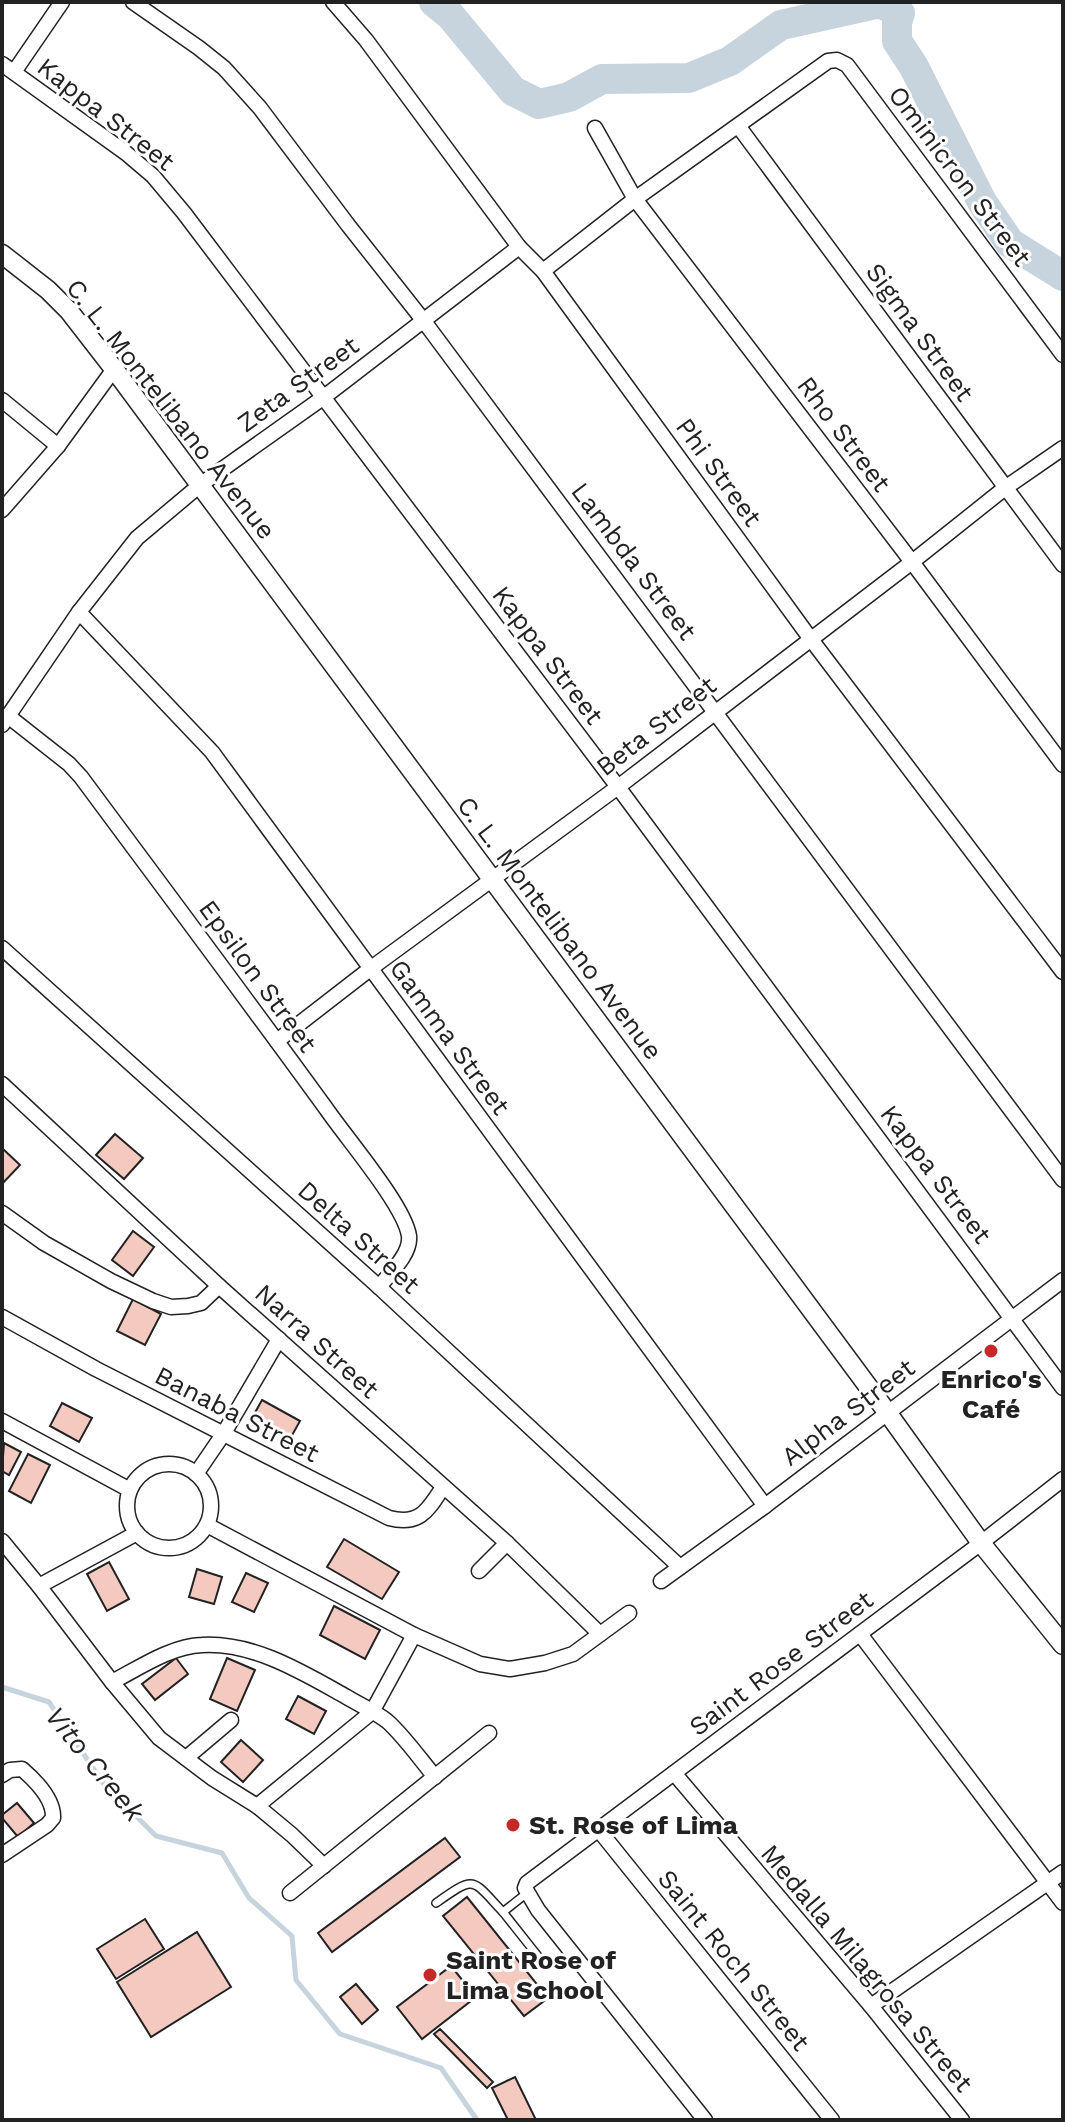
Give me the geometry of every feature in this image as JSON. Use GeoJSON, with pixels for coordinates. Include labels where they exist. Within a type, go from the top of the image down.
{"type":"FeatureCollection","features":[{"type":"Feature","properties":{"kind":"street"},"geometry":{"type":"LineString","coordinates":[[8,68],[62,2]]}},
{"type":"Feature","properties":{"kind":"street","name":"Lambda Street"},"geometry":{"type":"LineString","coordinates":[[133,2],[199,48],[233,78],[260,108],[423,320],[1063,1180]]}},
{"type":"Feature","properties":{"kind":"street","name":"Phi Street"},"geometry":{"type":"LineString","coordinates":[[333,2],[366,40],[519,247],[543,271],[810,638],[1063,972]]}},
{"type":"Feature","properties":{"kind":"street","name":"Ominicron Street"},"geometry":{"type":"LineString","coordinates":[[739,127],[828,61],[837,60],[847,65],[1063,355]]}},
{"type":"Feature","properties":{"kind":"street","name":"Kappa Street"},"geometry":{"type":"LineString","coordinates":[[8,68],[126,153],[153,176],[184,213],[618,787],[1063,1388]]}},
{"type":"Feature","properties":{"kind":"street"},"geometry":{"type":"LineString","coordinates":[[543,271],[635,199],[739,127]]}},
{"type":"Feature","properties":{"kind":"street","name":"Sigma Street"},"geometry":{"type":"LineString","coordinates":[[739,127],[1063,565]]}},
{"type":"Feature","properties":{"kind":"street","name":"Rho Street"},"geometry":{"type":"LineString","coordinates":[[595,128],[635,199],[1063,765]]}},
{"type":"Feature","properties":{"kind":"street","name":"Zeta Street"},"geometry":{"type":"LineString","coordinates":[[5,721],[79,612],[137,538],[200,485],[324,397],[519,247]]}},
{"type":"Feature","properties":{"kind":"street","name":"C. L. Montelibano Avenue"},"geometry":{"type":"LineString","coordinates":[[2,254],[69,311],[114,369],[981,1543],[1063,1645]]}},
{"type":"Feature","properties":{"kind":"street"},"geometry":{"type":"LineString","coordinates":[[2,510],[58,446],[114,369]]}},
{"type":"Feature","properties":{"kind":"street"},"geometry":{"type":"LineString","coordinates":[[2,400],[58,446]]}},
{"type":"Feature","properties":{"kind":"street","name":"Beta Street"},"geometry":{"type":"LineString","coordinates":[[277,1041],[618,787],[1005,488],[1063,448]]}},
{"type":"Feature","properties":{"kind":"street","name":"Gamma Street"},"geometry":{"type":"LineString","coordinates":[[79,612],[212,752],[765,1506]]}},
{"type":"Feature","properties":{"kind":"street","name":"Epsilon Street"},"geometry":{"type":"LineString","coordinates":[[5,721],[69,764],[81,777],[406,1221],[410,1240],[404,1255],[379,1287]]}},
{"type":"Feature","properties":{"kind":"street","name":"Delta Street"},"geometry":{"type":"LineString","coordinates":[[2,948],[379,1287],[680,1567]]}},
{"type":"Feature","properties":{"kind":"street","name":"Narra Street"},"geometry":{"type":"LineString","coordinates":[[2,1084],[219,1286],[507,1543],[600,1634]]}},
{"type":"Feature","properties":{"kind":"street"},"geometry":{"type":"LineString","coordinates":[[2,1213],[44,1243],[153,1301],[171,1307],[188,1306],[201,1303],[219,1286]]}},
{"type":"Feature","properties":{"kind":"street","name":"Alpha Street"},"geometry":{"type":"LineString","coordinates":[[661,1581],[1063,1280]]}},
{"type":"Feature","properties":{"kind":"street","name":"Banaba Street"},"geometry":{"type":"LineString","coordinates":[[2,1317],[96,1369],[389,1518],[398,1521],[419,1518],[443,1487]]}},
{"type":"Feature","properties":{"kind":"street"},"geometry":{"type":"LineString","coordinates":[[196,1474],[279,1339]]}},
{"type":"Feature","properties":{"kind":"street"},"geometry":{"type":"LineString","coordinates":[[2,1421],[130,1490]]}},
{"type":"Feature","properties":{"kind":"street"},"geometry":{"type":"LineString","coordinates":[[173,1464],[196,1474],[210,1495],[211,1510],[207,1525],[192,1541],[179,1547],[164,1548],[150,1543],[137,1533],[130,1523],[127,1508],[130,1490],[137,1478],[158,1465],[173,1464]]}},
{"type":"Feature","properties":{"kind":"street","name":"Saint Rose Street"},"geometry":{"type":"LineString","coordinates":[[527,1888],[598,1829],[1063,1479]]}},
{"type":"Feature","properties":{"kind":"street"},"geometry":{"type":"LineString","coordinates":[[207,1525],[414,1635],[480,1664],[510,1669],[573,1654],[629,1613]]}},
{"type":"Feature","properties":{"kind":"street"},"geometry":{"type":"LineString","coordinates":[[39,1586],[137,1533]]}},
{"type":"Feature","properties":{"kind":"street"},"geometry":{"type":"LineString","coordinates":[[2,1541],[159,1738],[212,1778],[257,1806],[324,1866]]}},
{"type":"Feature","properties":{"kind":"street"},"geometry":{"type":"LineString","coordinates":[[479,1571],[507,1543]]}},
{"type":"Feature","properties":{"kind":"street"},"geometry":{"type":"LineString","coordinates":[[860,1634],[1063,1903]]}},
{"type":"Feature","properties":{"kind":"street"},"geometry":{"type":"LineString","coordinates":[[257,1806],[372,1712],[414,1635]]}},
{"type":"Feature","properties":{"kind":"street"},"geometry":{"type":"LineString","coordinates":[[112,1682],[181,1649],[220,1645],[249,1651],[310,1676],[387,1722],[435,1777]]}},
{"type":"Feature","properties":{"kind":"street"},"geometry":{"type":"LineString","coordinates":[[186,1758],[231,1720]]}},
{"type":"Feature","properties":{"kind":"street"},"geometry":{"type":"LineString","coordinates":[[290,1893],[489,1733]]}},
{"type":"Feature","properties":{"kind":"street"},"geometry":{"type":"LineString","coordinates":[[2,1775],[10,1770],[22,1769],[31,1776],[53,1809],[53,1818],[47,1825],[2,1855]]}},
{"type":"Feature","properties":{"kind":"street","name":"Medalla Milagrosa Street"},"geometry":{"type":"LineString","coordinates":[[674,1773],[871,2006],[962,2120]]}},
{"type":"Feature","properties":{"kind":"street","name":"Saint Roch Street"},"geometry":{"type":"LineString","coordinates":[[598,1829],[832,2120]]}},
{"type":"Feature","properties":{"kind":"street"},"geometry":{"type":"LineString","coordinates":[[871,2006],[1063,1872]]}},
{"type":"Feature","properties":{"kind":"street"},"geometry":{"type":"LineString","coordinates":[[527,1888],[538,1910],[705,2120]]}},
{"type":"Feature","properties":{"kind":"lane"},"geometry":{"type":"LineString","coordinates":[[436,1903],[463,1884],[478,1886],[541,1960]]}},
{"type":"Feature","properties":{"kind":"lane"},"geometry":{"type":"LineString","coordinates":[[503,1912],[527,1888]]}},
{"type":"Feature","properties":{"kind":"building"},"geometry":{"type":"Polygon","coordinates":[[[115,1134],[143,1158],[124,1179],[96,1155],[115,1134]]]}},
{"type":"Feature","properties":{"kind":"building"},"geometry":{"type":"Polygon","coordinates":[[[2,1148],[20,1165],[2,1184],[2,1148]]]}},
{"type":"Feature","properties":{"kind":"building"},"geometry":{"type":"Polygon","coordinates":[[[133,1231],[154,1247],[133,1276],[112,1260],[133,1231]]]}},
{"type":"Feature","properties":{"kind":"building"},"geometry":{"type":"Polygon","coordinates":[[[133,1299],[161,1314],[145,1345],[117,1331],[133,1299]]]}},
{"type":"Feature","properties":{"kind":"building"},"geometry":{"type":"Polygon","coordinates":[[[262,1400],[300,1421],[290,1439],[252,1418],[262,1400]]]}},
{"type":"Feature","properties":{"kind":"building"},"geometry":{"type":"Polygon","coordinates":[[[62,1403],[92,1418],[79,1442],[50,1426],[62,1403]]]}},
{"type":"Feature","properties":{"kind":"building"},"geometry":{"type":"Polygon","coordinates":[[[4,1443],[21,1452],[9,1475],[2,1471],[4,1443]]]}},
{"type":"Feature","properties":{"kind":"building"},"geometry":{"type":"Polygon","coordinates":[[[28,1454],[50,1465],[31,1503],[9,1491],[28,1454]]]}},
{"type":"Feature","properties":{"kind":"building"},"geometry":{"type":"Polygon","coordinates":[[[344,1539],[399,1572],[382,1599],[327,1567],[344,1539]]]}},
{"type":"Feature","properties":{"kind":"building"},"geometry":{"type":"Polygon","coordinates":[[[109,1562],[129,1599],[107,1611],[87,1574],[109,1562]]]}},
{"type":"Feature","properties":{"kind":"building"},"geometry":{"type":"Polygon","coordinates":[[[197,1569],[222,1577],[214,1604],[189,1597],[197,1569]]]}},
{"type":"Feature","properties":{"kind":"building"},"geometry":{"type":"Polygon","coordinates":[[[246,1573],[268,1583],[254,1612],[232,1602],[246,1573]]]}},
{"type":"Feature","properties":{"kind":"building"},"geometry":{"type":"Polygon","coordinates":[[[334,1606],[380,1630],[365,1659],[320,1635],[334,1606]]]}},
{"type":"Feature","properties":{"kind":"building"},"geometry":{"type":"Polygon","coordinates":[[[176,1658],[188,1674],[155,1700],[142,1684],[176,1658]]]}},
{"type":"Feature","properties":{"kind":"building"},"geometry":{"type":"Polygon","coordinates":[[[227,1658],[255,1670],[237,1711],[210,1699],[227,1658]]]}},
{"type":"Feature","properties":{"kind":"building"},"geometry":{"type":"Polygon","coordinates":[[[298,1696],[326,1711],[314,1734],[286,1719],[298,1696]]]}},
{"type":"Feature","properties":{"kind":"building"},"geometry":{"type":"Polygon","coordinates":[[[241,1740],[263,1760],[243,1782],[221,1762],[241,1740]]]}},
{"type":"Feature","properties":{"kind":"building"},"geometry":{"type":"Polygon","coordinates":[[[17,1803],[34,1823],[18,1837],[2,1818],[17,1803]]]}},
{"type":"Feature","properties":{"kind":"building"},"geometry":{"type":"Polygon","coordinates":[[[445,1838],[460,1857],[332,1952],[318,1933],[445,1838]]]}},
{"type":"Feature","properties":{"kind":"building"},"geometry":{"type":"Polygon","coordinates":[[[467,1897],[548,1998],[524,2016],[443,1916],[467,1897]]]}},
{"type":"Feature","properties":{"kind":"building"},"geometry":{"type":"Polygon","coordinates":[[[145,1919],[164,1949],[116,1979],[97,1949],[145,1919]]]}},
{"type":"Feature","properties":{"kind":"building"},"geometry":{"type":"Polygon","coordinates":[[[197,1932],[231,1987],[151,2037],[117,1982],[197,1932]]]}},
{"type":"Feature","properties":{"kind":"building"},"geometry":{"type":"Polygon","coordinates":[[[451,1966],[476,1997],[422,2039],[397,2007],[451,1966]]]}},
{"type":"Feature","properties":{"kind":"building"},"geometry":{"type":"Polygon","coordinates":[[[356,1984],[378,2010],[362,2024],[340,1997],[356,1984]]]}},
{"type":"Feature","properties":{"kind":"building"},"geometry":{"type":"Polygon","coordinates":[[[440,2029],[493,2082],[487,2088],[434,2034],[440,2029]]]}},
{"type":"Feature","properties":{"kind":"building"},"geometry":{"type":"Polygon","coordinates":[[[515,2077],[536,2120],[508,2120],[492,2088],[515,2077]]]}},
{"type":"Feature","properties":{"kind":"waterway"},"geometry":{"type":"LineString","coordinates":[[434,2],[450,15],[513,91],[539,104],[569,97],[602,79],[689,78],[730,61],[781,25],[880,3],[900,13],[897,41],[914,67],[982,202],[1010,243],[1063,276]]}},
{"type":"Feature","properties":{"kind":"waterway","name":"Vito Creek"},"geometry":{"type":"LineString","coordinates":[[2,1687],[49,1702],[103,1783],[156,1836],[222,1853],[249,1898],[292,1936],[296,1980],[340,2034],[441,2068],[477,2120]]}},
{"type":"Feature","properties":{"kind":"place","name":"Enrico's Café"},"geometry":{"type":"Point","coordinates":[991,1351]}},
{"type":"Feature","properties":{"kind":"place","name":"St. Rose of Lima"},"geometry":{"type":"Point","coordinates":[513,1825]}},
{"type":"Feature","properties":{"kind":"place","name":"Saint Rose of Lima School"},"geometry":{"type":"Point","coordinates":[430,1975]}}]}
